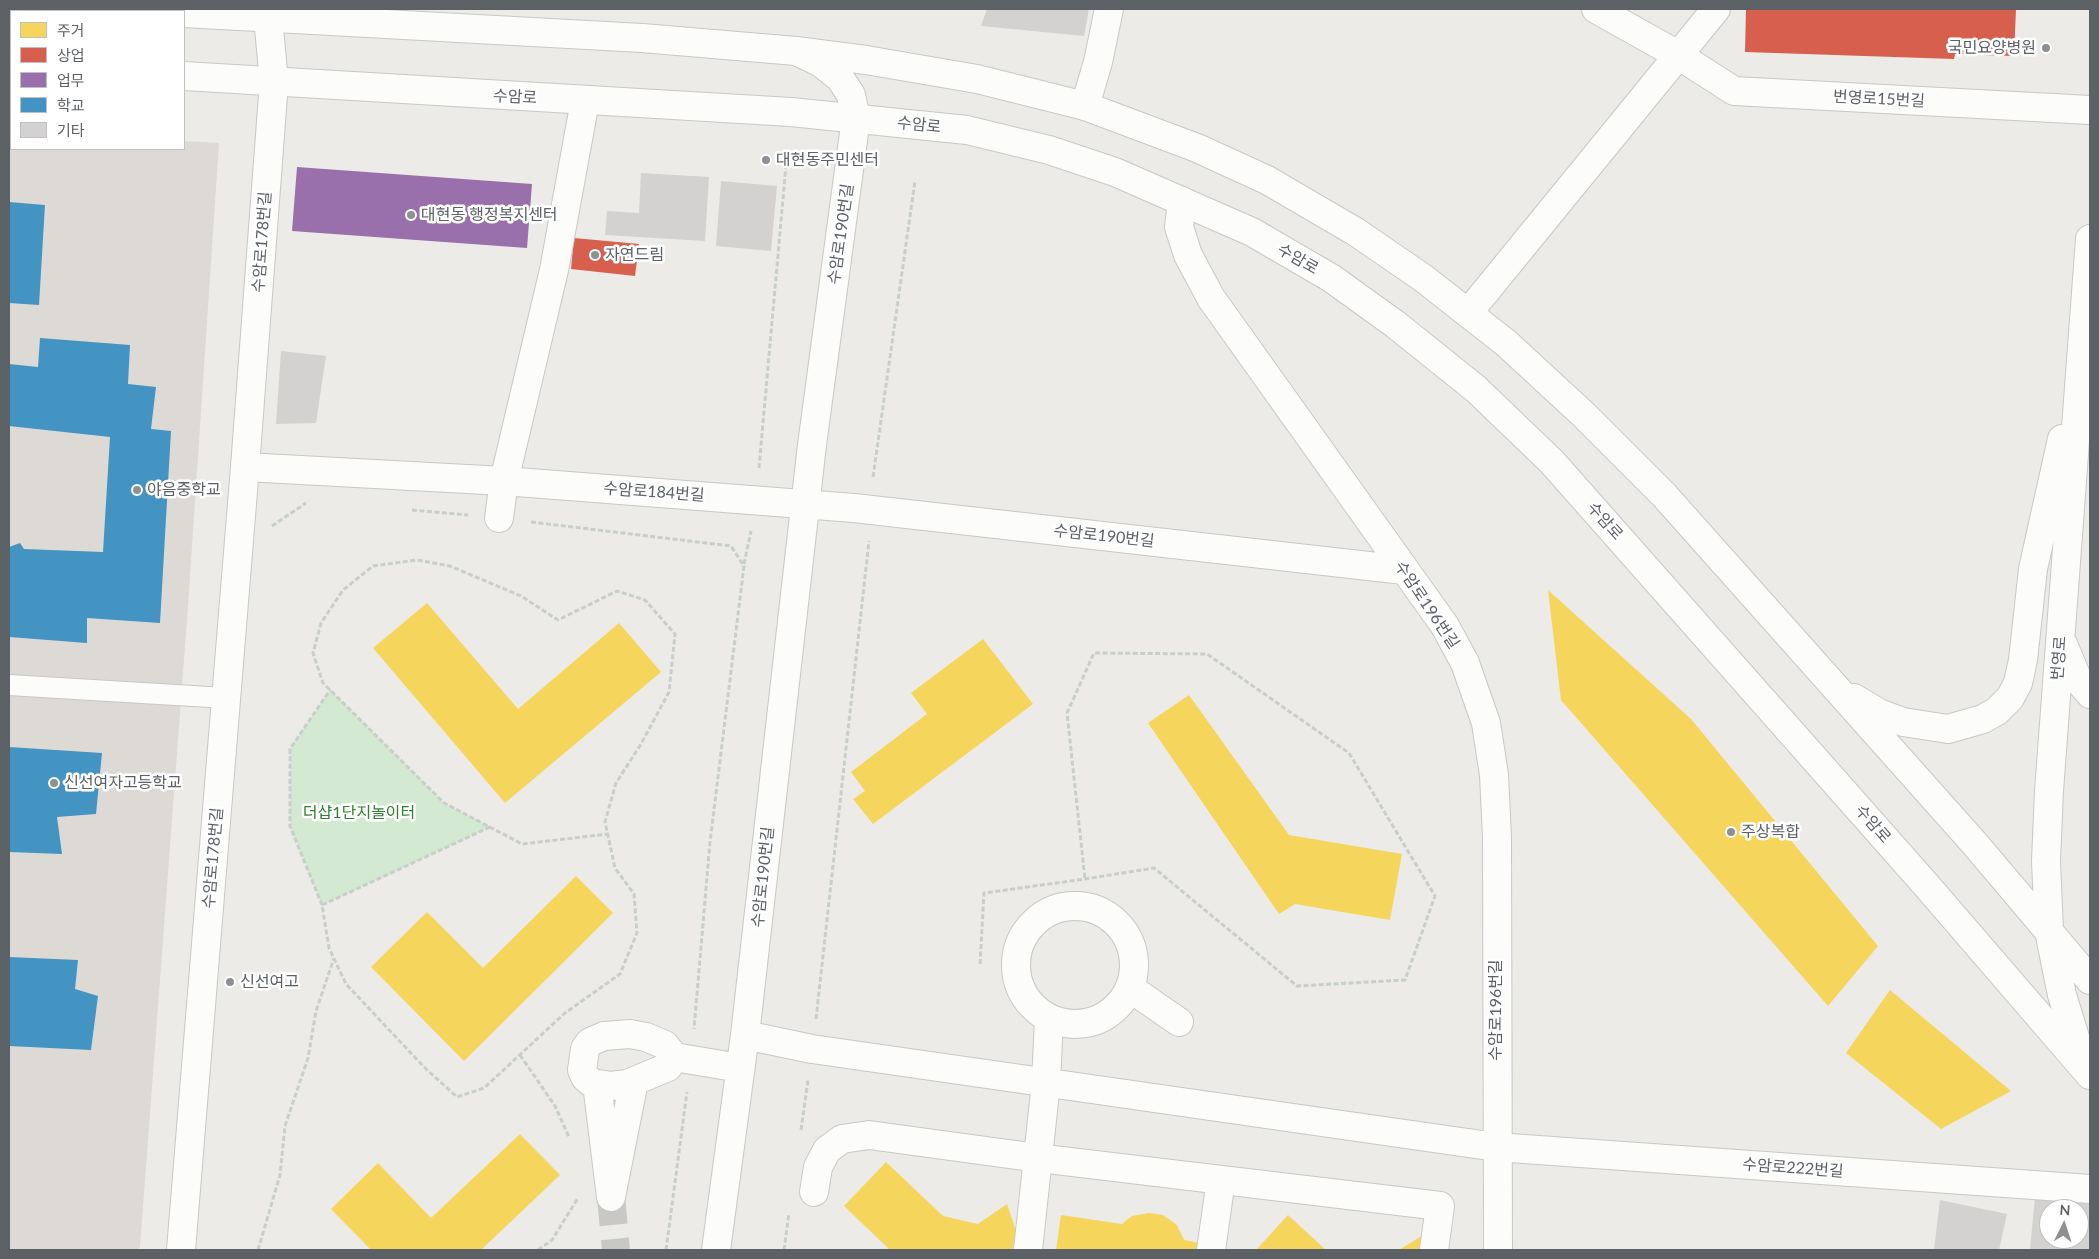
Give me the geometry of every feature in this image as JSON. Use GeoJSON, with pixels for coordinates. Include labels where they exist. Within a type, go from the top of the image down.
{"type":"FeatureCollection","features":[{"type":"Feature","properties":{"kind":"street"},"geometry":{"type":"LineString","coordinates":[[125,9],[144,10]]}},
{"type":"Feature","properties":{"kind":"street"},"geometry":{"type":"LineString","coordinates":[[1085,106],[1098,62],[1108,9]]}},
{"type":"Feature","properties":{"kind":"street","name":"번영로15번길"},"geometry":{"type":"LineString","coordinates":[[1596,9],[1678,55],[1734,92],[2090,110]]}},
{"type":"Feature","properties":{"kind":"street"},"geometry":{"type":"LineString","coordinates":[[1468,313],[1716,9]]}},
{"type":"Feature","properties":{"kind":"street"},"geometry":{"type":"LineString","coordinates":[[185,13],[268,13],[642,38],[796,51],[866,60],[977,79],[1085,106],[1197,148],[1267,180],[1356,232],[1423,278],[1506,343],[1577,408],[1651,482],[1829,681],[2090,980]]}},
{"type":"Feature","properties":{"kind":"street","name":"수암로178번길"},"geometry":{"type":"LineString","coordinates":[[181,1250],[245,467],[274,82],[268,13]]}},
{"type":"Feature","properties":{"kind":"street","name":"수암로190번길"},"geometry":{"type":"LineString","coordinates":[[716,1250],[745,1035],[805,504],[856,118],[851,95],[840,78],[821,64],[796,51]]}},
{"type":"Feature","properties":{"kind":"street","name":"수암로"},"geometry":{"type":"LineString","coordinates":[[185,76],[792,112],[967,130],[1049,150],[1115,172],[1252,232],[1331,278],[1395,324],[1476,388],[1552,462],[1622,539],[2090,1075]]}},
{"type":"Feature","properties":{"kind":"street"},"geometry":{"type":"LineString","coordinates":[[499,518],[504,481],[554,270],[585,101]]}},
{"type":"Feature","properties":{"kind":"street","name":"수암로196번길"},"geometry":{"type":"LineString","coordinates":[[1182,201],[1180,227],[1182,236],[1188,255],[1211,298],[1445,626],[1465,664],[1486,723],[1494,775],[1497,837],[1496,1147],[1498,1250]]}},
{"type":"Feature","properties":{"kind":"street","name":"번영로"},"geometry":{"type":"LineString","coordinates":[[2090,239],[2046,861],[2049,931],[2062,995],[2077,1044],[2090,1071]]}},
{"type":"Feature","properties":{"kind":"street"},"geometry":{"type":"LineString","coordinates":[[1829,681],[1879,713],[1926,728],[1948,729],[1966,726],[1997,711],[2010,698],[2018,683],[2023,660],[2033,568],[2082,357]]}},
{"type":"Feature","properties":{"kind":"street"},"geometry":{"type":"LineString","coordinates":[[245,467],[504,481]]}},
{"type":"Feature","properties":{"kind":"street","name":"수암로184번길"},"geometry":{"type":"LineString","coordinates":[[504,481],[805,504]]}},
{"type":"Feature","properties":{"kind":"street","name":"수암로190번길"},"geometry":{"type":"LineString","coordinates":[[805,504],[1404,570]]}},
{"type":"Feature","properties":{"kind":"street"},"geometry":{"type":"LineString","coordinates":[[2061,636],[2078,680],[2090,694]]}},
{"type":"Feature","properties":{"kind":"street"},"geometry":{"type":"LineString","coordinates":[[1072,906],[1092,908],[1110,917],[1124,931],[1132,948],[1134,968],[1130,988],[1120,1004],[1104,1015],[1087,1023],[1068,1023],[1050,1018],[1033,1007],[1022,991],[1016,972],[1016,952],[1023,934],[1036,919],[1053,909],[1072,906]]}},
{"type":"Feature","properties":{"kind":"street"},"geometry":{"type":"LineString","coordinates":[[1130,988],[1179,1022]]}},
{"type":"Feature","properties":{"kind":"street"},"geometry":{"type":"LineString","coordinates":[[1028,1250],[1046,1083],[1050,1018]]}},
{"type":"Feature","properties":{"kind":"street"},"geometry":{"type":"LineString","coordinates":[[683,1058],[668,1067],[634,1081],[611,1086],[597,1084],[585,1077],[582,1070],[585,1049],[590,1042],[604,1036],[630,1034],[646,1037],[665,1045],[683,1058],[740,1068]]}},
{"type":"Feature","properties":{"kind":"street","name":"수암로222번길"},"geometry":{"type":"LineString","coordinates":[[745,1035],[812,1049],[1496,1147],[2090,1189]]}},
{"type":"Feature","properties":{"kind":"street"},"geometry":{"type":"LineString","coordinates":[[597,1084],[611,1197],[634,1081]]}},
{"type":"Feature","properties":{"kind":"street"},"geometry":{"type":"LineString","coordinates":[[814,1192],[818,1168],[827,1150],[842,1138],[869,1135],[1038,1158],[1440,1206],[1434,1250]]}},
{"type":"Feature","properties":{"kind":"street"},"geometry":{"type":"LineString","coordinates":[[1211,1250],[1221,1180]]}},
{"type":"Feature","properties":{"kind":"lane"},"geometry":{"type":"LineString","coordinates":[[9,685],[226,698]]}},
{"type":"Feature","properties":{"kind":"path"},"geometry":{"type":"LineString","coordinates":[[666,1250],[683,1058],[744,566],[757,500],[786,165]]}},
{"type":"Feature","properties":{"kind":"path"},"geometry":{"type":"LineString","coordinates":[[800,1135],[812,1049],[871,524],[868,510],[915,181]]}},
{"type":"Feature","properties":{"kind":"path"},"geometry":{"type":"LineString","coordinates":[[272,525],[308,502]]}},
{"type":"Feature","properties":{"kind":"path"},"geometry":{"type":"LineString","coordinates":[[404,510],[499,518],[731,546],[744,566]]}},
{"type":"Feature","properties":{"kind":"path"},"geometry":{"type":"LineString","coordinates":[[330,690],[290,749],[290,826],[322,905],[329,948],[346,984],[424,1067],[456,1096],[484,1088],[565,1013],[620,974],[637,933],[634,894],[615,868],[608,834],[605,822],[616,783],[641,744],[669,692],[675,634],[645,600],[617,591],[558,620],[521,596],[450,566],[416,560],[373,566],[343,590],[321,623],[313,654],[323,682],[444,803],[522,844],[608,834]]}},
{"type":"Feature","properties":{"kind":"path"},"geometry":{"type":"LineString","coordinates":[[980,964],[984,894],[1085,879],[1154,868],[1297,986],[1405,980],[1435,896],[1349,752],[1207,654],[1094,653],[1066,713],[1085,879]]}},
{"type":"Feature","properties":{"kind":"path"},"geometry":{"type":"LineString","coordinates":[[322,905],[490,827]]}},
{"type":"Feature","properties":{"kind":"path"},"geometry":{"type":"LineString","coordinates":[[258,1250],[280,1175],[285,1126],[308,1058],[316,1011],[334,958]]}},
{"type":"Feature","properties":{"kind":"path"},"geometry":{"type":"LineString","coordinates":[[520,1055],[555,1106],[570,1139]]}},
{"type":"Feature","properties":{"kind":"path"},"geometry":{"type":"LineString","coordinates":[[538,1250],[552,1240],[578,1198],[578,1188]]}},
{"type":"Feature","properties":{"kind":"path"},"geometry":{"type":"LineString","coordinates":[[784,1250],[790,1212]]}},
{"type":"Feature","properties":{"kind":"shaded area"},"geometry":{"type":"Polygon","coordinates":[[[9,127],[10,150],[185,150],[185,141],[219,143],[188,606],[140,1247],[138,1250],[9,1250],[9,127]]]}},
{"type":"Feature","properties":{"kind":"green space","name":"더샵1단지놀이터"},"geometry":{"type":"Polygon","coordinates":[[[330,690],[444,803],[490,827],[322,905],[290,826],[290,749],[330,690]]]}},
{"type":"Feature","properties":{"kind":"building: 주거","name":"주상복합"},"geometry":{"type":"Polygon","coordinates":[[[1548,590],[1691,719],[1878,946],[1828,1006],[1561,700],[1548,590]]]}},
{"type":"Feature","properties":{"kind":"building: 주거"},"geometry":{"type":"Polygon","coordinates":[[[427,603],[518,709],[619,623],[661,672],[505,803],[373,648],[427,603]]]}},
{"type":"Feature","properties":{"kind":"building: 주거"},"geometry":{"type":"Polygon","coordinates":[[[983,639],[1033,704],[873,824],[853,799],[865,791],[851,772],[927,714],[911,693],[983,639]]]}},
{"type":"Feature","properties":{"kind":"building: 주거"},"geometry":{"type":"Polygon","coordinates":[[[1189,695],[1289,835],[1402,854],[1390,920],[1295,904],[1279,914],[1148,723],[1189,695]]]}},
{"type":"Feature","properties":{"kind":"building: 주거"},"geometry":{"type":"Polygon","coordinates":[[[576,876],[613,913],[464,1061],[371,967],[427,912],[483,968],[576,876]]]}},
{"type":"Feature","properties":{"kind":"building: 주거"},"geometry":{"type":"Polygon","coordinates":[[[1890,990],[2011,1091],[1941,1129],[1846,1053],[1890,990]]]}},
{"type":"Feature","properties":{"kind":"building: 주거"},"geometry":{"type":"Polygon","coordinates":[[[520,1134],[560,1175],[481,1250],[371,1250],[331,1209],[378,1163],[431,1218],[520,1134]]]}},
{"type":"Feature","properties":{"kind":"building: 주거"},"geometry":{"type":"Polygon","coordinates":[[[886,1162],[943,1216],[978,1224],[1007,1204],[1016,1231],[1012,1250],[887,1250],[888,1248],[844,1206],[886,1162]]]}},
{"type":"Feature","properties":{"kind":"building: 주거"},"geometry":{"type":"Polygon","coordinates":[[[1149,1213],[1163,1215],[1177,1225],[1184,1240],[1212,1245],[1211,1250],[1056,1250],[1061,1215],[1122,1224],[1132,1216],[1149,1213]]]}},
{"type":"Feature","properties":{"kind":"building: 주거"},"geometry":{"type":"Polygon","coordinates":[[[1288,1215],[1326,1250],[1256,1250],[1288,1215]]]}},
{"type":"Feature","properties":{"kind":"building: 주거"},"geometry":{"type":"Polygon","coordinates":[[[1423,1235],[1427,1250],[1399,1250],[1423,1235]]]}},
{"type":"Feature","properties":{"kind":"building: 상업"},"geometry":{"type":"Polygon","coordinates":[[[1746,9],[2016,9],[2014,56],[1955,54],[1954,59],[1745,52],[1746,9]]]}},
{"type":"Feature","properties":{"kind":"building: 상업"},"geometry":{"type":"Polygon","coordinates":[[[574,238],[639,244],[635,276],[571,269],[574,238]]]}},
{"type":"Feature","properties":{"kind":"building: 업무","name":"대현동 행정복지센터"},"geometry":{"type":"Polygon","coordinates":[[[297,167],[532,184],[527,248],[292,231],[297,167]]]}},
{"type":"Feature","properties":{"kind":"building: 학교"},"geometry":{"type":"Polygon","coordinates":[[[9,202],[45,205],[39,305],[9,303],[9,202]]]}},
{"type":"Feature","properties":{"kind":"building: 학교","name":"야음중학교"},"geometry":{"type":"Polygon","coordinates":[[[40,338],[130,345],[128,384],[156,387],[151,429],[171,431],[160,623],[87,618],[87,643],[9,637],[9,547],[20,543],[24,549],[103,552],[110,437],[9,426],[9,364],[38,367],[40,338]]]}},
{"type":"Feature","properties":{"kind":"building: 학교","name":"신선여자고등학교"},"geometry":{"type":"Polygon","coordinates":[[[9,747],[102,753],[96,814],[57,817],[62,854],[9,852],[9,747]]]}},
{"type":"Feature","properties":{"kind":"building: 학교"},"geometry":{"type":"Polygon","coordinates":[[[9,957],[78,960],[75,989],[98,996],[91,1050],[9,1046],[9,957]]]}},
{"type":"Feature","properties":{"kind":"building: 기타"},"geometry":{"type":"Polygon","coordinates":[[[987,9],[1089,9],[1084,36],[981,26],[987,9]]]}},
{"type":"Feature","properties":{"kind":"building: 기타"},"geometry":{"type":"Polygon","coordinates":[[[641,173],[709,177],[705,241],[605,235],[607,211],[639,213],[641,173]]]}},
{"type":"Feature","properties":{"kind":"building: 기타"},"geometry":{"type":"Polygon","coordinates":[[[721,181],[777,186],[771,251],[716,246],[721,181]]]}},
{"type":"Feature","properties":{"kind":"building: 기타"},"geometry":{"type":"Polygon","coordinates":[[[281,351],[326,356],[316,423],[276,424],[281,351]]]}},
{"type":"Feature","properties":{"kind":"building: 기타"},"geometry":{"type":"Polygon","coordinates":[[[2035,1196],[2062,1199],[2039,1199],[2039,1249],[2089,1249],[2089,1202],[2090,1250],[2030,1250],[2035,1196]]]}},
{"type":"Feature","properties":{"kind":"building: 기타"},"geometry":{"type":"Polygon","coordinates":[[[1940,1200],[2007,1214],[1999,1250],[1934,1250],[1940,1200]]]}},
{"type":"Feature","properties":{"kind":"tunnel"},"geometry":{"type":"LineString","coordinates":[[611,1197],[616,1250]]}},
{"type":"Feature","properties":{"kind":"place","name":"국민요양병원"},"geometry":{"type":"Point","coordinates":[2046,48]}},
{"type":"Feature","properties":{"kind":"place","name":"대현동주민센터"},"geometry":{"type":"Point","coordinates":[766,160]}},
{"type":"Feature","properties":{"kind":"place","name":"대현동 행정복지센터"},"geometry":{"type":"Point","coordinates":[411,215]}},
{"type":"Feature","properties":{"kind":"place","name":"자연드림"},"geometry":{"type":"Point","coordinates":[595,255]}},
{"type":"Feature","properties":{"kind":"place","name":"야음중학교"},"geometry":{"type":"Point","coordinates":[137,490]}},
{"type":"Feature","properties":{"kind":"place","name":"신선여자고등학교"},"geometry":{"type":"Point","coordinates":[54,783]}},
{"type":"Feature","properties":{"kind":"place","name":"주상복합"},"geometry":{"type":"Point","coordinates":[1731,832]}},
{"type":"Feature","properties":{"kind":"place","name":"신선여고"},"geometry":{"type":"Point","coordinates":[230,982]}}]}
